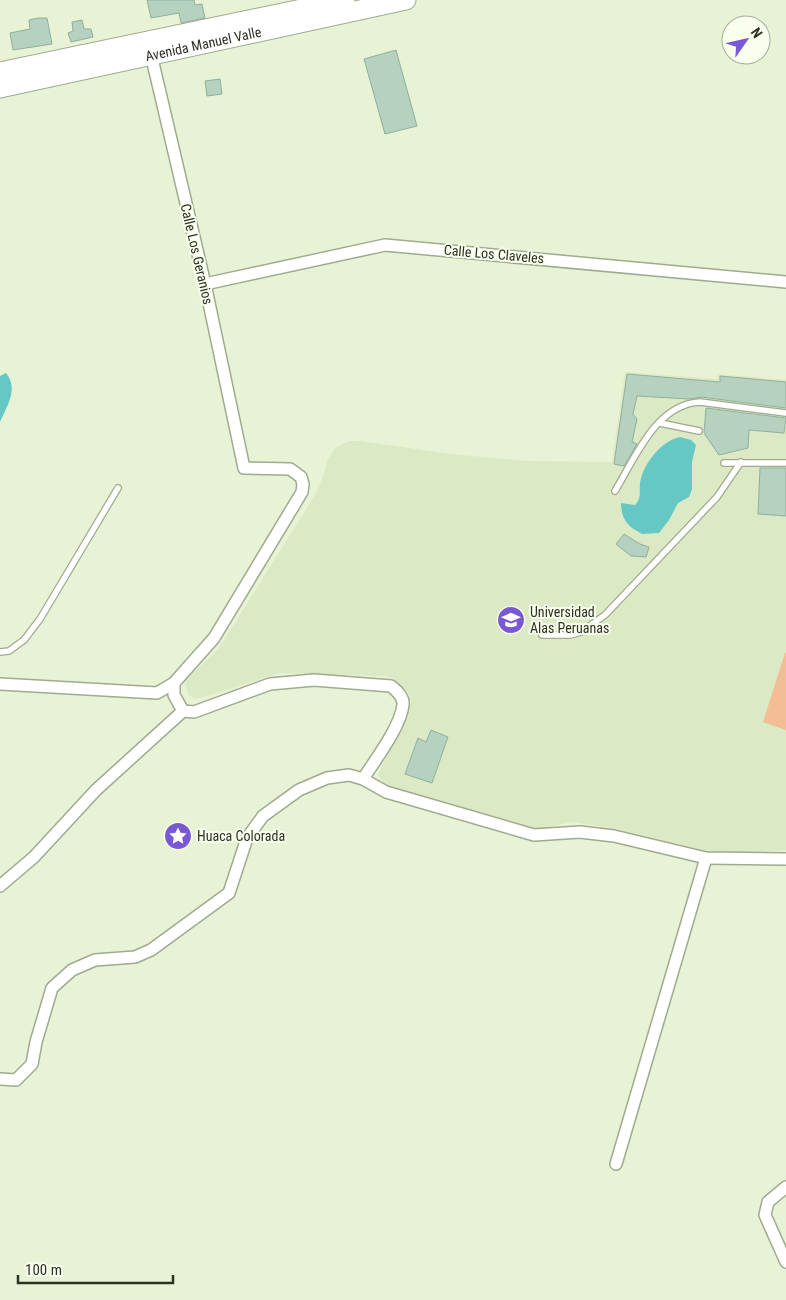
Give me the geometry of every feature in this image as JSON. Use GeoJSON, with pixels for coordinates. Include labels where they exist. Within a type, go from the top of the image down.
{"type":"FeatureCollection","features":[{"type":"Feature","properties":{"kind":"main road","name":"Avenida Manuel Valle"},"geometry":{"type":"LineString","coordinates":[[0,88],[149,49],[337,4],[406,0]]}},
{"type":"Feature","properties":{"kind":"main road","name":"Avenida Manuel Valle"},"geometry":{"type":"LineString","coordinates":[[0,72],[149,49]]}},
{"type":"Feature","properties":{"kind":"street","name":"Calle Los Geranios"},"geometry":{"type":"LineString","coordinates":[[149,49],[204,284],[244,468],[290,469],[301,477],[303,484],[302,492],[214,638],[174,682]]}},
{"type":"Feature","properties":{"kind":"street","name":"Calle Los Claveles"},"geometry":{"type":"LineString","coordinates":[[204,284],[385,245],[786,282]]}},
{"type":"Feature","properties":{"kind":"street"},"geometry":{"type":"LineString","coordinates":[[0,886],[34,856],[96,790],[183,711],[194,712],[270,684],[314,680],[391,686],[399,693],[403,704],[394,728],[363,779]]}},
{"type":"Feature","properties":{"kind":"street"},"geometry":{"type":"LineString","coordinates":[[0,684],[157,693],[174,682]]}},
{"type":"Feature","properties":{"kind":"street"},"geometry":{"type":"LineString","coordinates":[[174,682],[174,695],[183,711]]}},
{"type":"Feature","properties":{"kind":"street"},"geometry":{"type":"LineString","coordinates":[[0,1079],[16,1080],[32,1064],[36,1042],[52,988],[72,970],[95,960],[135,957],[151,950],[229,893],[247,838],[262,816],[299,790],[327,778],[349,775],[363,779],[386,792],[534,835],[580,832],[606,835],[706,858],[786,859]]}},
{"type":"Feature","properties":{"kind":"street"},"geometry":{"type":"LineString","coordinates":[[616,1164],[706,858]]}},
{"type":"Feature","properties":{"kind":"street"},"geometry":{"type":"LineString","coordinates":[[786,1187],[768,1202],[765,1215],[786,1262]]}},
{"type":"Feature","properties":{"kind":"lane"},"geometry":{"type":"LineString","coordinates":[[615,491],[647,438],[679,406],[687,403],[727,404],[786,413]]}},
{"type":"Feature","properties":{"kind":"lane"},"geometry":{"type":"LineString","coordinates":[[660,423],[698,430]]}},
{"type":"Feature","properties":{"kind":"lane"},"geometry":{"type":"LineString","coordinates":[[724,462],[786,463]]}},
{"type":"Feature","properties":{"kind":"lane"},"geometry":{"type":"LineString","coordinates":[[542,634],[570,635],[581,632],[605,615],[717,497],[740,462]]}},
{"type":"Feature","properties":{"kind":"lane"},"geometry":{"type":"LineString","coordinates":[[0,652],[9,651],[24,640],[40,619],[118,488]]}},
{"type":"Feature","properties":{"kind":"shaded area","name":"Universidad Alas Peruanas"},"geometry":{"type":"Polygon","coordinates":[[[625,372],[717,379],[718,374],[786,380],[786,850],[725,855],[617,829],[572,822],[529,831],[439,805],[385,784],[378,775],[411,703],[407,691],[393,679],[385,676],[279,673],[201,698],[195,699],[188,694],[185,681],[219,648],[315,495],[328,459],[335,448],[349,441],[360,441],[451,454],[527,461],[612,462],[625,372]]]}},
{"type":"Feature","properties":{"kind":"shaded area"},"geometry":{"type":"Polygon","coordinates":[[[786,653],[786,730],[763,722],[786,653]]]}},
{"type":"Feature","properties":{"kind":"water"},"geometry":{"type":"Polygon","coordinates":[[[6,373],[12,385],[12,391],[0,422],[0,376],[6,373]]]}},
{"type":"Feature","properties":{"kind":"water"},"geometry":{"type":"Polygon","coordinates":[[[680,437],[691,440],[696,445],[692,462],[692,489],[689,497],[678,503],[659,533],[642,534],[626,522],[622,514],[621,503],[635,505],[639,497],[642,476],[649,461],[666,443],[680,437]]]}},
{"type":"Feature","properties":{"kind":"building"},"geometry":{"type":"Polygon","coordinates":[[[147,0],[194,0],[195,5],[202,4],[205,18],[181,23],[179,13],[151,18],[147,0]]]}},
{"type":"Feature","properties":{"kind":"building"},"geometry":{"type":"Polygon","coordinates":[[[47,18],[52,44],[13,50],[10,33],[30,29],[29,20],[47,18]]]}},
{"type":"Feature","properties":{"kind":"building"},"geometry":{"type":"Polygon","coordinates":[[[82,20],[84,29],[91,29],[93,37],[71,42],[68,33],[73,31],[72,22],[82,20]]]}},
{"type":"Feature","properties":{"kind":"building"},"geometry":{"type":"Polygon","coordinates":[[[396,50],[417,126],[385,134],[364,59],[396,50]]]}},
{"type":"Feature","properties":{"kind":"building"},"geometry":{"type":"Polygon","coordinates":[[[220,79],[222,94],[207,96],[205,81],[220,79]]]}},
{"type":"Feature","properties":{"kind":"building"},"geometry":{"type":"Polygon","coordinates":[[[627,374],[720,382],[720,376],[786,382],[786,408],[701,397],[689,399],[637,396],[633,414],[637,419],[632,442],[637,444],[624,466],[614,464],[627,374]]]}},
{"type":"Feature","properties":{"kind":"building"},"geometry":{"type":"Polygon","coordinates":[[[706,408],[786,418],[784,433],[749,430],[748,448],[719,455],[704,433],[706,408]]]}},
{"type":"Feature","properties":{"kind":"building"},"geometry":{"type":"Polygon","coordinates":[[[760,468],[786,468],[786,516],[758,514],[760,468]]]}},
{"type":"Feature","properties":{"kind":"building"},"geometry":{"type":"Polygon","coordinates":[[[624,534],[649,547],[646,557],[631,556],[616,544],[624,534]]]}},
{"type":"Feature","properties":{"kind":"building"},"geometry":{"type":"Polygon","coordinates":[[[431,730],[448,737],[432,783],[405,774],[418,738],[426,742],[431,730]]]}},
{"type":"Feature","properties":{"kind":"place","name":"Universidad Alas Peruanas"},"geometry":{"type":"Point","coordinates":[511,620]}},
{"type":"Feature","properties":{"kind":"place","name":"Huaca Colorada"},"geometry":{"type":"Point","coordinates":[178,836]}}]}
